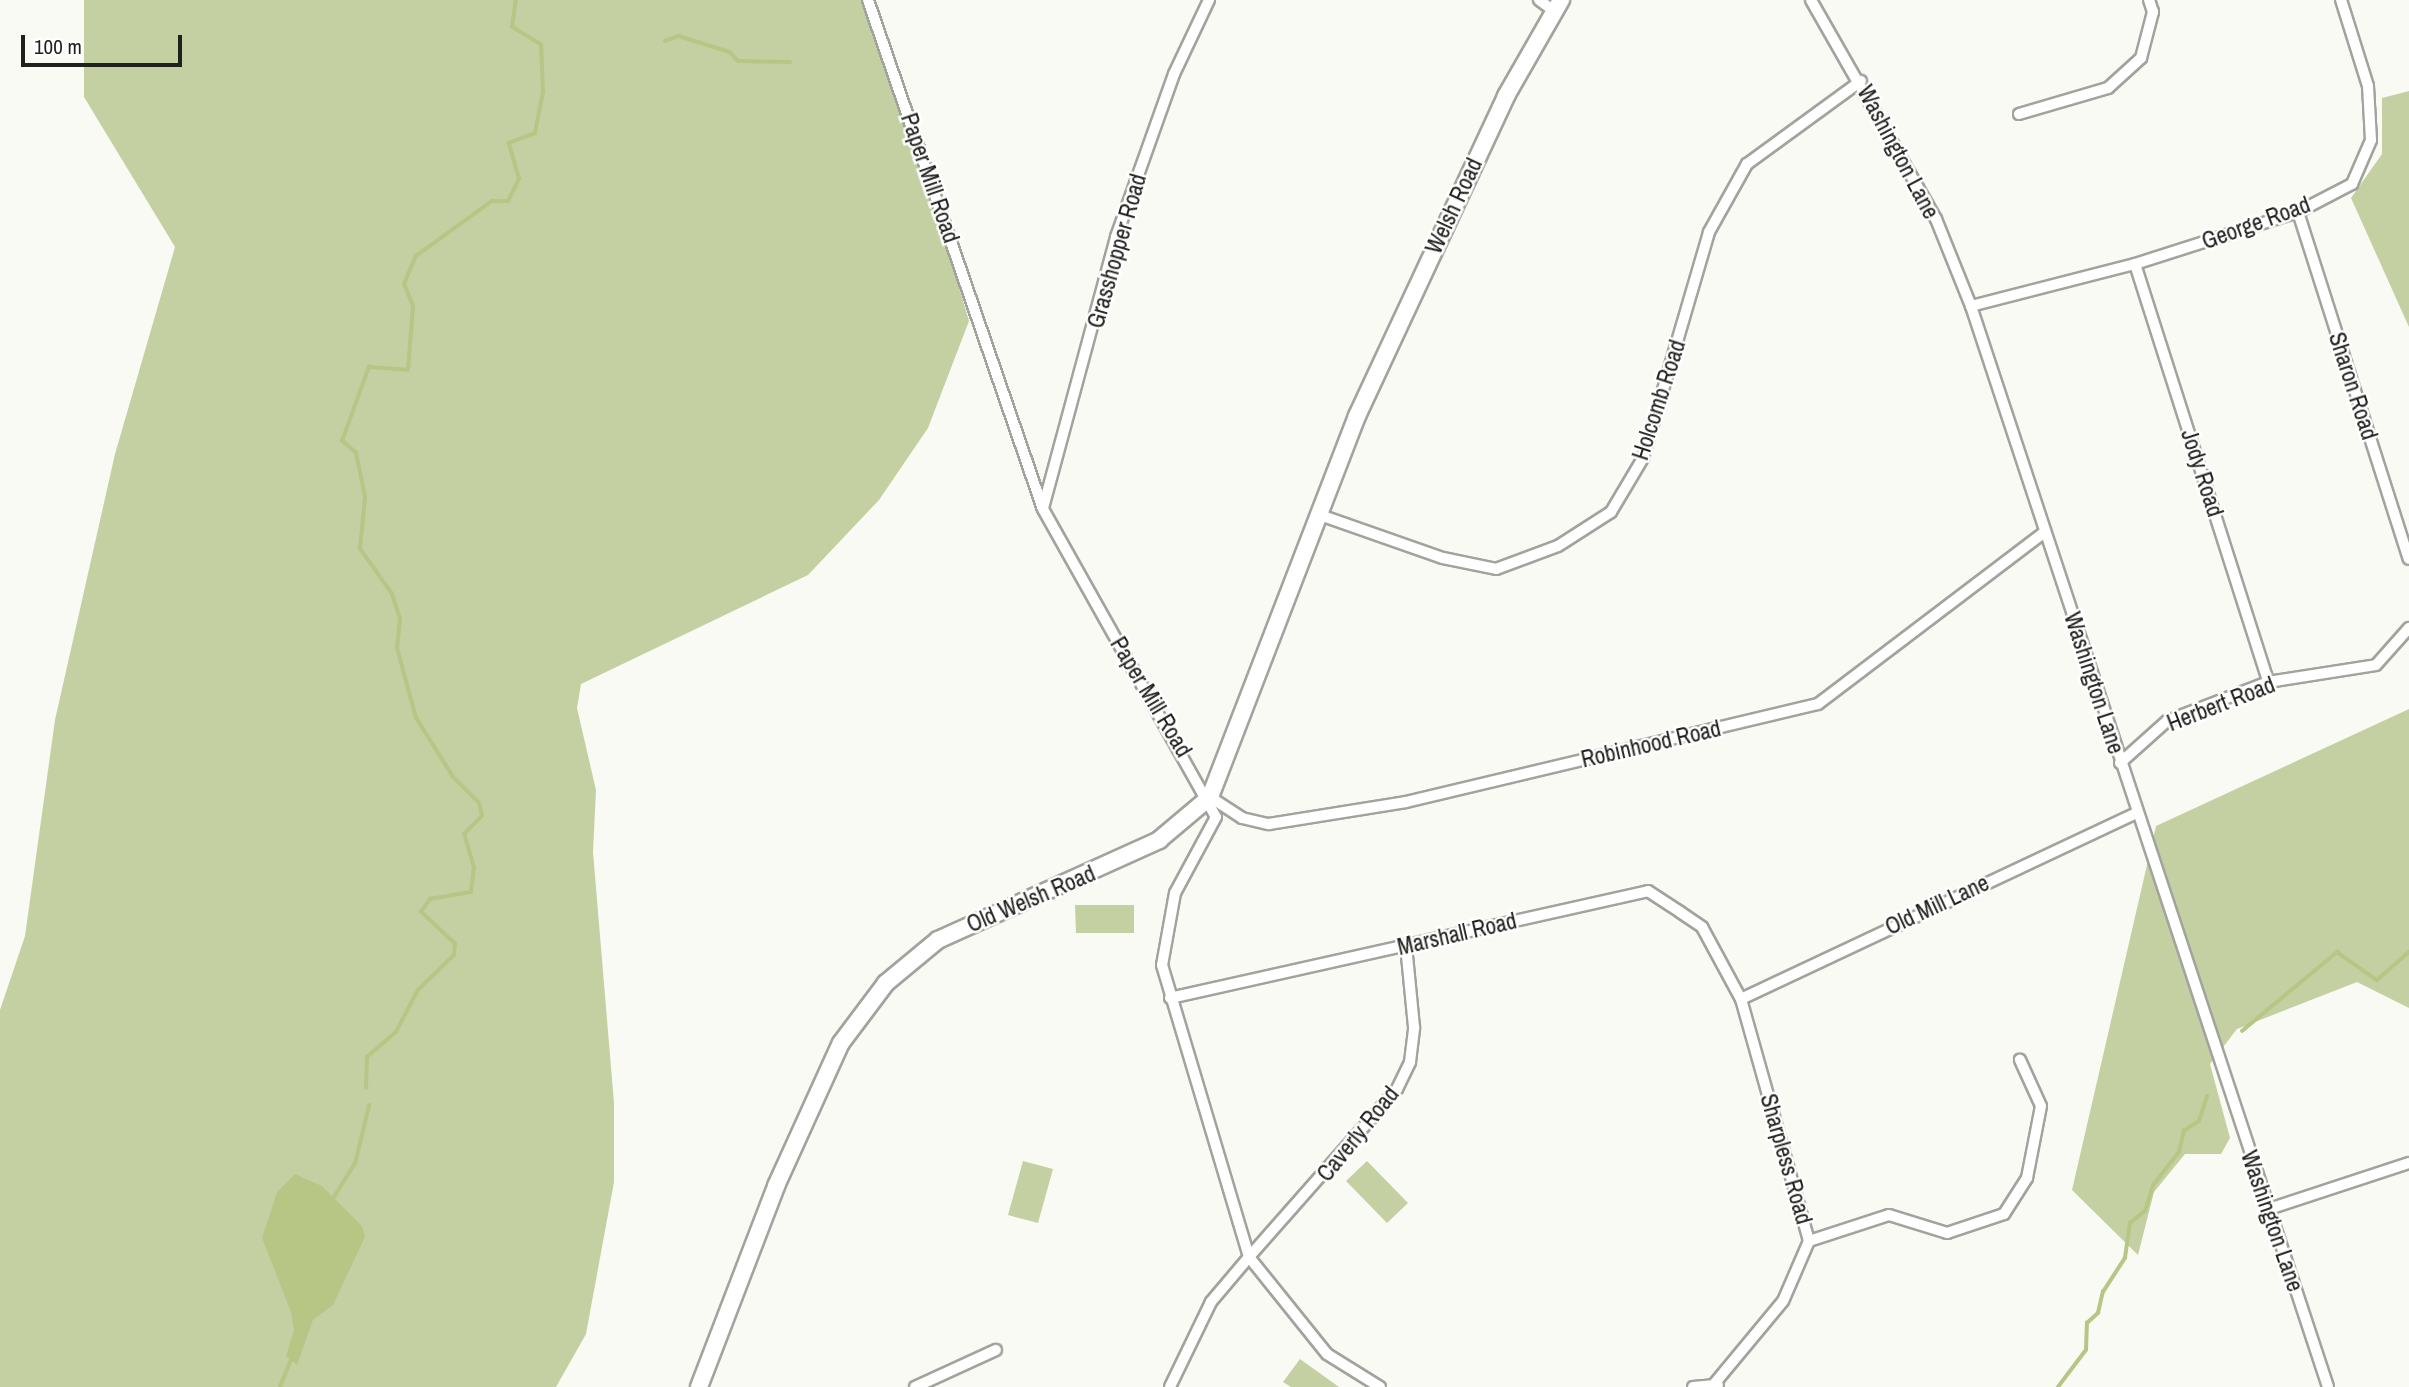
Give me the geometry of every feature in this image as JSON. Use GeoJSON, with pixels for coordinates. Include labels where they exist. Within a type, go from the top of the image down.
{"type":"FeatureCollection","features":[{"type":"Feature","properties":{"kind":"main road","name":"Welsh Road"},"geometry":{"type":"LineString","coordinates":[[1357,416],[1495,118],[1557,5]]}},
{"type":"Feature","properties":{"kind":"main road","name":"Old Welsh Road"},"geometry":{"type":"LineString","coordinates":[[699,1387],[776,1186],[836,1054],[887,983],[938,940],[1159,841],[1210,797],[1357,416]]}},
{"type":"Feature","properties":{"kind":"street","name":"Paper Mill Road"},"geometry":{"type":"LineString","coordinates":[[868,0],[1043,509],[1210,797]]}},
{"type":"Feature","properties":{"kind":"street","name":"Grasshopper Road"},"geometry":{"type":"LineString","coordinates":[[1043,509],[1116,237],[1174,74],[1209,0]]}},
{"type":"Feature","properties":{"kind":"street"},"geometry":{"type":"LineString","coordinates":[[1539,0],[1557,5]]}},
{"type":"Feature","properties":{"kind":"street","name":"Washington Lane"},"geometry":{"type":"LineString","coordinates":[[1811,0],[1861,81],[1936,219],[1972,306],[2135,814],[2328,1387]]}},
{"type":"Feature","properties":{"kind":"street"},"geometry":{"type":"LineString","coordinates":[[2020,114],[2108,88],[2141,58],[2153,12],[2149,0]]}},
{"type":"Feature","properties":{"kind":"street","name":"George Road"},"geometry":{"type":"LineString","coordinates":[[1972,306],[2135,264],[2298,212],[2352,184],[2371,140],[2368,86],[2341,0]]}},
{"type":"Feature","properties":{"kind":"street","name":"Holcomb Road"},"geometry":{"type":"LineString","coordinates":[[1320,515],[1443,558],[1496,569],[1558,545],[1611,512],[1643,458],[1709,232],[1747,164],[1861,81]]}},
{"type":"Feature","properties":{"kind":"street","name":"Sharon Road"},"geometry":{"type":"LineString","coordinates":[[2298,212],[2409,559]]}},
{"type":"Feature","properties":{"kind":"street","name":"Jody Road"},"geometry":{"type":"LineString","coordinates":[[2135,264],[2268,682]]}},
{"type":"Feature","properties":{"kind":"street","name":"Robinhood Road"},"geometry":{"type":"LineString","coordinates":[[1210,797],[1242,818],[1269,824],[1406,803],[1818,704],[2045,532]]}},
{"type":"Feature","properties":{"kind":"street","name":"Herbert Road"},"geometry":{"type":"LineString","coordinates":[[2120,763],[2167,721],[2268,682],[2376,665],[2408,632]]}},
{"type":"Feature","properties":{"kind":"street"},"geometry":{"type":"LineString","coordinates":[[1210,797],[1216,817],[1175,893],[1162,965],[1170,998],[1249,1257],[1327,1354],[1380,1387]]}},
{"type":"Feature","properties":{"kind":"street","name":"Old Mill Lane"},"geometry":{"type":"LineString","coordinates":[[1741,999],[2135,814]]}},
{"type":"Feature","properties":{"kind":"street","name":"Marshall Road"},"geometry":{"type":"LineString","coordinates":[[1170,998],[1648,891],[1702,927],[1720,956]]}},
{"type":"Feature","properties":{"kind":"street","name":"Caverly Road"},"geometry":{"type":"LineString","coordinates":[[1249,1257],[1397,1089],[1410,1062],[1414,1027],[1406,946]]}},
{"type":"Feature","properties":{"kind":"street","name":"Sharpless Road"},"geometry":{"type":"LineString","coordinates":[[1718,1385],[1783,1301],[1809,1241],[1741,999],[1720,956]]}},
{"type":"Feature","properties":{"kind":"street"},"geometry":{"type":"LineString","coordinates":[[1809,1241],[1889,1215],[1947,1233],[2004,1214],[2027,1178],[2042,1106],[2020,1060]]}},
{"type":"Feature","properties":{"kind":"street"},"geometry":{"type":"LineString","coordinates":[[2269,1209],[2409,1163]]}},
{"type":"Feature","properties":{"kind":"street"},"geometry":{"type":"LineString","coordinates":[[1170,1387],[1211,1302],[1249,1257]]}},
{"type":"Feature","properties":{"kind":"street"},"geometry":{"type":"LineString","coordinates":[[915,1387],[996,1350]]}},
{"type":"Feature","properties":{"kind":"street"},"geometry":{"type":"LineString","coordinates":[[1693,1387],[1718,1385]]}},
{"type":"Feature","properties":{"kind":"shaded area"},"geometry":{"type":"Polygon","coordinates":[[[84,0],[864,0],[939,219],[969,321],[928,428],[879,500],[808,575],[581,684],[577,708],[596,790],[593,852],[614,1103],[614,1182],[586,1334],[556,1387],[0,1387],[0,1010],[25,936],[55,720],[115,454],[175,247],[84,97],[84,0]]]}},
{"type":"Feature","properties":{"kind":"shaded area"},"geometry":{"type":"Polygon","coordinates":[[[2409,91],[2409,327],[2351,198],[2382,154],[2382,98],[2409,91]]]}},
{"type":"Feature","properties":{"kind":"shaded area"},"geometry":{"type":"Polygon","coordinates":[[[2409,709],[2409,1008],[2357,982],[2237,1029],[2210,1064],[2230,1138],[2221,1154],[2185,1154],[2154,1192],[2138,1255],[2072,1190],[2156,826],[2409,709]]]}},
{"type":"Feature","properties":{"kind":"shaded area"},"geometry":{"type":"Polygon","coordinates":[[[1075,905],[1134,905],[1134,933],[1076,933],[1075,905]]]}},
{"type":"Feature","properties":{"kind":"shaded area"},"geometry":{"type":"Polygon","coordinates":[[[1023,1161],[1053,1169],[1038,1223],[1008,1215],[1023,1161]]]}},
{"type":"Feature","properties":{"kind":"shaded area"},"geometry":{"type":"Polygon","coordinates":[[[1367,1161],[1408,1203],[1387,1223],[1346,1181],[1367,1161]]]}},
{"type":"Feature","properties":{"kind":"shaded area"},"geometry":{"type":"Polygon","coordinates":[[[295,1174],[322,1186],[362,1226],[365,1237],[333,1305],[313,1320],[297,1365],[286,1356],[294,1330],[291,1312],[262,1238],[277,1192],[295,1174]]]}},
{"type":"Feature","properties":{"kind":"shaded area"},"geometry":{"type":"Polygon","coordinates":[[[1300,1359],[1339,1387],[1291,1387],[1283,1382],[1300,1359]]]}},
{"type":"Feature","properties":{"kind":"waterway"},"geometry":{"type":"LineString","coordinates":[[366,1088],[367,1057],[396,1032],[418,990],[454,955],[455,944],[421,912],[430,899],[471,892],[474,868],[464,834],[482,816],[479,803],[453,777],[416,718],[397,648],[400,619],[392,594],[360,549],[365,497],[356,453],[342,441],[369,367],[408,370],[413,306],[404,284],[416,256],[492,201],[508,201],[519,179],[509,143],[535,133],[543,92],[541,45],[512,27],[516,0]]}},
{"type":"Feature","properties":{"kind":"waterway"},"geometry":{"type":"LineString","coordinates":[[665,41],[679,36],[730,52],[738,61],[790,62]]}},
{"type":"Feature","properties":{"kind":"waterway"},"geometry":{"type":"LineString","coordinates":[[2242,1031],[2337,952],[2377,980],[2409,952]]}},
{"type":"Feature","properties":{"kind":"waterway"},"geometry":{"type":"LineString","coordinates":[[2058,1387],[2086,1350],[2087,1323],[2098,1313],[2103,1292],[2125,1258],[2130,1223],[2145,1211],[2154,1184],[2179,1152],[2184,1131],[2199,1121],[2207,1096]]}},
{"type":"Feature","properties":{"kind":"waterway"},"geometry":{"type":"LineString","coordinates":[[334,1197],[355,1164],[369,1106]]}},
{"type":"Feature","properties":{"kind":"waterway"},"geometry":{"type":"LineString","coordinates":[[280,1387],[291,1360]]}}]}
